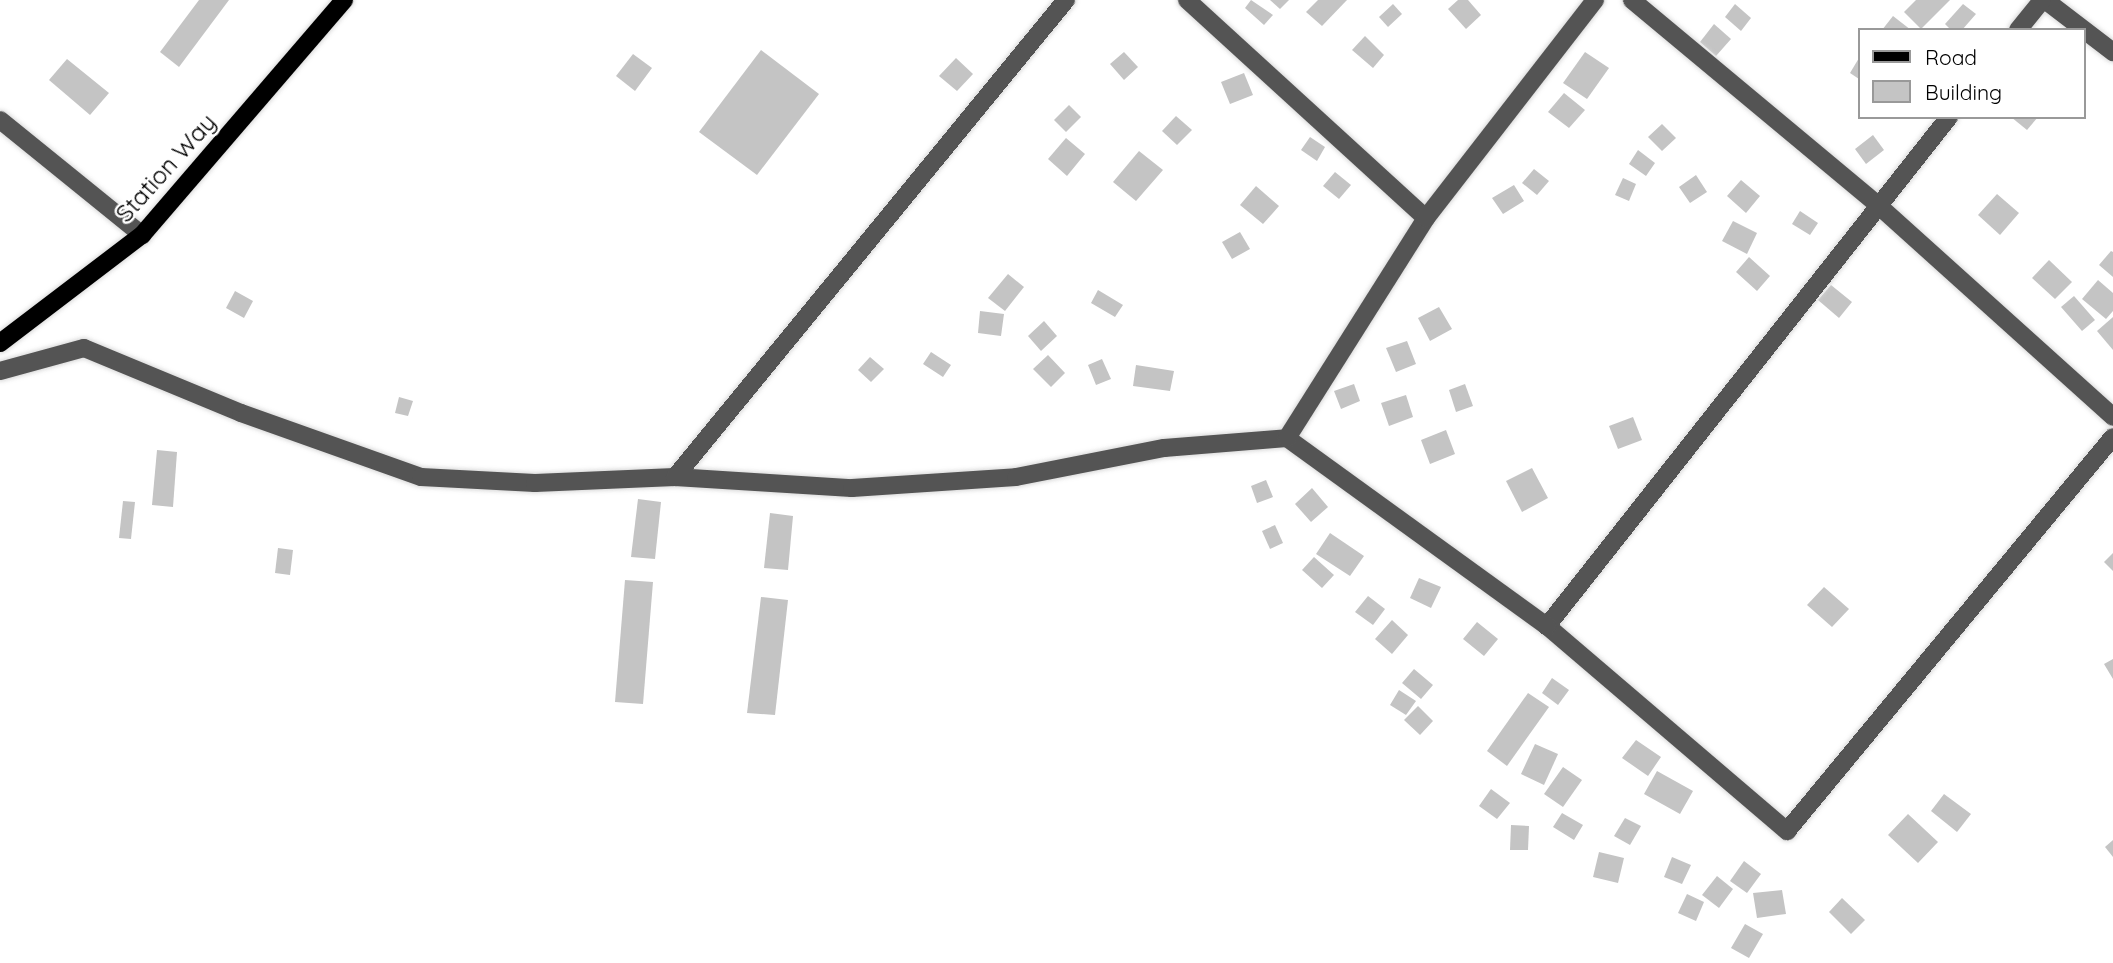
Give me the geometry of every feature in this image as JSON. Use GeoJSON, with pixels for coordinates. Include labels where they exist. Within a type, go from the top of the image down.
{"type":"FeatureCollection","features":[{"type":"Feature","properties":{"kind":"main road","name":"Station Way"},"geometry":{"type":"LineString","coordinates":[[0,343],[142,235],[344,0]]}},
{"type":"Feature","properties":{"kind":"street"},"geometry":{"type":"LineString","coordinates":[[675,477],[1066,0]]}},
{"type":"Feature","properties":{"kind":"street"},"geometry":{"type":"LineString","coordinates":[[1187,0],[1426,218]]}},
{"type":"Feature","properties":{"kind":"street"},"geometry":{"type":"LineString","coordinates":[[1287,438],[1426,218],[1595,0]]}},
{"type":"Feature","properties":{"kind":"street"},"geometry":{"type":"LineString","coordinates":[[1632,0],[1879,206],[2113,417]]}},
{"type":"Feature","properties":{"kind":"street"},"geometry":{"type":"LineString","coordinates":[[2020,28],[2043,0],[2081,28]]}},
{"type":"Feature","properties":{"kind":"street"},"geometry":{"type":"LineString","coordinates":[[2085,31],[2113,52]]}},
{"type":"Feature","properties":{"kind":"street"},"geometry":{"type":"LineString","coordinates":[[1548,626],[1947,119]]}},
{"type":"Feature","properties":{"kind":"street"},"geometry":{"type":"LineString","coordinates":[[0,120],[142,235]]}},
{"type":"Feature","properties":{"kind":"street"},"geometry":{"type":"LineString","coordinates":[[0,370],[84,348],[241,413],[421,477],[536,483],[675,477],[866,487],[1016,477],[1164,448],[1287,438],[1548,626],[1787,831],[2113,437]]}},
{"type":"Feature","properties":{"kind":"building"},"geometry":{"type":"Polygon","coordinates":[[[199,0],[229,0],[179,67],[160,52],[199,0]]]}},
{"type":"Feature","properties":{"kind":"building"},"geometry":{"type":"Polygon","coordinates":[[[1251,0],[1273,15],[1264,25],[1245,8],[1251,0]]]}},
{"type":"Feature","properties":{"kind":"building"},"geometry":{"type":"Polygon","coordinates":[[[1270,0],[1289,0],[1280,9],[1270,0]]]}},
{"type":"Feature","properties":{"kind":"building"},"geometry":{"type":"Polygon","coordinates":[[[1318,0],[1347,0],[1322,26],[1306,12],[1318,0]]]}},
{"type":"Feature","properties":{"kind":"building"},"geometry":{"type":"Polygon","coordinates":[[[1458,0],[1468,0],[1481,15],[1466,29],[1448,9],[1458,0]]]}},
{"type":"Feature","properties":{"kind":"building"},"geometry":{"type":"Polygon","coordinates":[[[1916,0],[1950,0],[1922,28],[1904,12],[1916,0]]]}},
{"type":"Feature","properties":{"kind":"building"},"geometry":{"type":"Polygon","coordinates":[[[1393,4],[1402,14],[1388,27],[1379,17],[1393,4]]]}},
{"type":"Feature","properties":{"kind":"building"},"geometry":{"type":"Polygon","coordinates":[[[1735,4],[1751,18],[1741,31],[1725,17],[1735,4]]]}},
{"type":"Feature","properties":{"kind":"building"},"geometry":{"type":"Polygon","coordinates":[[[1963,4],[1976,14],[1964,28],[1949,28],[1945,24],[1963,4]]]}},
{"type":"Feature","properties":{"kind":"building"},"geometry":{"type":"Polygon","coordinates":[[[1893,16],[1908,28],[1884,28],[1893,16]]]}},
{"type":"Feature","properties":{"kind":"building"},"geometry":{"type":"Polygon","coordinates":[[[1714,24],[1731,39],[1716,56],[1700,42],[1714,24]]]}},
{"type":"Feature","properties":{"kind":"building"},"geometry":{"type":"Polygon","coordinates":[[[1365,36],[1384,55],[1373,68],[1352,50],[1365,36]]]}},
{"type":"Feature","properties":{"kind":"building"},"geometry":{"type":"Polygon","coordinates":[[[761,50],[819,94],[757,175],[699,132],[761,50]]]}},
{"type":"Feature","properties":{"kind":"building"},"geometry":{"type":"Polygon","coordinates":[[[1124,52],[1138,67],[1124,80],[1110,64],[1124,52]]]}},
{"type":"Feature","properties":{"kind":"building"},"geometry":{"type":"Polygon","coordinates":[[[1585,52],[1609,68],[1587,99],[1563,83],[1585,52]]]}},
{"type":"Feature","properties":{"kind":"building"},"geometry":{"type":"Polygon","coordinates":[[[633,54],[652,68],[635,91],[616,76],[633,54]]]}},
{"type":"Feature","properties":{"kind":"building"},"geometry":{"type":"Polygon","coordinates":[[[956,58],[973,74],[957,91],[939,76],[956,58]]]}},
{"type":"Feature","properties":{"kind":"building"},"geometry":{"type":"Polygon","coordinates":[[[67,59],[109,93],[90,115],[49,80],[67,59]]]}},
{"type":"Feature","properties":{"kind":"building"},"geometry":{"type":"Polygon","coordinates":[[[1857,61],[1857,78],[1850,73],[1857,61]]]}},
{"type":"Feature","properties":{"kind":"building"},"geometry":{"type":"Polygon","coordinates":[[[1244,73],[1253,95],[1230,104],[1221,82],[1244,73]]]}},
{"type":"Feature","properties":{"kind":"building"},"geometry":{"type":"Polygon","coordinates":[[[1564,93],[1585,110],[1569,128],[1548,112],[1564,93]]]}},
{"type":"Feature","properties":{"kind":"building"},"geometry":{"type":"Polygon","coordinates":[[[1069,105],[1081,117],[1066,132],[1054,120],[1069,105]]]}},
{"type":"Feature","properties":{"kind":"building"},"geometry":{"type":"Polygon","coordinates":[[[1176,116],[1192,130],[1177,145],[1162,131],[1176,116]]]}},
{"type":"Feature","properties":{"kind":"building"},"geometry":{"type":"Polygon","coordinates":[[[2013,119],[2036,119],[2027,130],[2013,119]]]}},
{"type":"Feature","properties":{"kind":"building"},"geometry":{"type":"Polygon","coordinates":[[[1662,124],[1676,138],[1662,151],[1648,137],[1662,124]]]}},
{"type":"Feature","properties":{"kind":"building"},"geometry":{"type":"Polygon","coordinates":[[[1873,135],[1884,150],[1866,164],[1855,149],[1873,135]]]}},
{"type":"Feature","properties":{"kind":"building"},"geometry":{"type":"Polygon","coordinates":[[[1310,137],[1325,147],[1317,161],[1301,150],[1310,137]]]}},
{"type":"Feature","properties":{"kind":"building"},"geometry":{"type":"Polygon","coordinates":[[[1066,138],[1085,154],[1067,176],[1048,159],[1066,138]]]}},
{"type":"Feature","properties":{"kind":"building"},"geometry":{"type":"Polygon","coordinates":[[[1638,150],[1655,163],[1646,176],[1629,164],[1638,150]]]}},
{"type":"Feature","properties":{"kind":"building"},"geometry":{"type":"Polygon","coordinates":[[[1139,151],[1163,170],[1136,201],[1113,182],[1139,151]]]}},
{"type":"Feature","properties":{"kind":"building"},"geometry":{"type":"Polygon","coordinates":[[[1534,169],[1549,181],[1537,195],[1522,183],[1534,169]]]}},
{"type":"Feature","properties":{"kind":"building"},"geometry":{"type":"Polygon","coordinates":[[[1335,172],[1351,185],[1339,199],[1323,186],[1335,172]]]}},
{"type":"Feature","properties":{"kind":"building"},"geometry":{"type":"Polygon","coordinates":[[[1696,175],[1707,192],[1690,203],[1679,187],[1696,175]]]}},
{"type":"Feature","properties":{"kind":"building"},"geometry":{"type":"Polygon","coordinates":[[[1623,178],[1636,184],[1629,201],[1615,195],[1623,178]]]}},
{"type":"Feature","properties":{"kind":"building"},"geometry":{"type":"Polygon","coordinates":[[[1741,180],[1760,196],[1746,213],[1727,196],[1741,180]]]}},
{"type":"Feature","properties":{"kind":"building"},"geometry":{"type":"Polygon","coordinates":[[[1514,185],[1524,201],[1503,214],[1492,198],[1514,185]]]}},
{"type":"Feature","properties":{"kind":"building"},"geometry":{"type":"Polygon","coordinates":[[[1256,186],[1279,206],[1263,224],[1240,205],[1256,186]]]}},
{"type":"Feature","properties":{"kind":"building"},"geometry":{"type":"Polygon","coordinates":[[[1997,194],[2019,213],[2000,235],[1978,215],[1997,194]]]}},
{"type":"Feature","properties":{"kind":"building"},"geometry":{"type":"Polygon","coordinates":[[[1800,211],[1818,223],[1810,235],[1792,224],[1800,211]]]}},
{"type":"Feature","properties":{"kind":"building"},"geometry":{"type":"Polygon","coordinates":[[[1733,221],[1757,233],[1747,254],[1722,241],[1733,221]]]}},
{"type":"Feature","properties":{"kind":"building"},"geometry":{"type":"Polygon","coordinates":[[[1240,232],[1250,249],[1232,259],[1222,242],[1240,232]]]}},
{"type":"Feature","properties":{"kind":"building"},"geometry":{"type":"Polygon","coordinates":[[[2113,252],[2113,277],[2099,265],[2113,252]]]}},
{"type":"Feature","properties":{"kind":"building"},"geometry":{"type":"Polygon","coordinates":[[[1749,257],[1770,276],[1757,291],[1736,272],[1749,257]]]}},
{"type":"Feature","properties":{"kind":"building"},"geometry":{"type":"Polygon","coordinates":[[[2049,260],[2072,282],[2055,299],[2032,278],[2049,260]]]}},
{"type":"Feature","properties":{"kind":"building"},"geometry":{"type":"Polygon","coordinates":[[[1008,274],[1024,287],[1005,311],[988,298],[1008,274]]]}},
{"type":"Feature","properties":{"kind":"building"},"geometry":{"type":"Polygon","coordinates":[[[2098,280],[2113,293],[2113,311],[2106,319],[2082,299],[2098,280]]]}},
{"type":"Feature","properties":{"kind":"building"},"geometry":{"type":"Polygon","coordinates":[[[1831,285],[1852,302],[1839,318],[1818,300],[1831,285]]]}},
{"type":"Feature","properties":{"kind":"building"},"geometry":{"type":"Polygon","coordinates":[[[1098,290],[1123,305],[1115,317],[1091,303],[1098,290]]]}},
{"type":"Feature","properties":{"kind":"building"},"geometry":{"type":"Polygon","coordinates":[[[235,291],[253,301],[244,318],[226,308],[235,291]]]}},
{"type":"Feature","properties":{"kind":"building"},"geometry":{"type":"Polygon","coordinates":[[[2074,296],[2095,320],[2082,331],[2061,307],[2074,296]]]}},
{"type":"Feature","properties":{"kind":"building"},"geometry":{"type":"Polygon","coordinates":[[[1439,307],[1452,329],[1430,341],[1418,318],[1439,307]]]}},
{"type":"Feature","properties":{"kind":"building"},"geometry":{"type":"Polygon","coordinates":[[[980,311],[1004,314],[1001,336],[978,333],[980,311]]]}},
{"type":"Feature","properties":{"kind":"building"},"geometry":{"type":"Polygon","coordinates":[[[2113,317],[2113,350],[2097,331],[2113,317]]]}},
{"type":"Feature","properties":{"kind":"building"},"geometry":{"type":"Polygon","coordinates":[[[1044,321],[1057,336],[1041,351],[1028,336],[1044,321]]]}},
{"type":"Feature","properties":{"kind":"building"},"geometry":{"type":"Polygon","coordinates":[[[1407,341],[1416,364],[1396,372],[1386,348],[1407,341]]]}},
{"type":"Feature","properties":{"kind":"building"},"geometry":{"type":"Polygon","coordinates":[[[931,352],[951,365],[943,377],[923,364],[931,352]]]}},
{"type":"Feature","properties":{"kind":"building"},"geometry":{"type":"Polygon","coordinates":[[[1048,355],[1065,373],[1051,387],[1033,369],[1048,355]]]}},
{"type":"Feature","properties":{"kind":"building"},"geometry":{"type":"Polygon","coordinates":[[[870,357],[884,369],[871,382],[858,370],[870,357]]]}},
{"type":"Feature","properties":{"kind":"building"},"geometry":{"type":"Polygon","coordinates":[[[1102,359],[1111,379],[1096,385],[1088,365],[1102,359]]]}},
{"type":"Feature","properties":{"kind":"building"},"geometry":{"type":"Polygon","coordinates":[[[1136,365],[1174,371],[1170,391],[1133,386],[1136,365]]]}},
{"type":"Feature","properties":{"kind":"building"},"geometry":{"type":"Polygon","coordinates":[[[1354,384],[1360,401],[1341,409],[1334,391],[1354,384]]]}},
{"type":"Feature","properties":{"kind":"building"},"geometry":{"type":"Polygon","coordinates":[[[1465,384],[1473,406],[1456,412],[1449,390],[1465,384]]]}},
{"type":"Feature","properties":{"kind":"building"},"geometry":{"type":"Polygon","coordinates":[[[1406,395],[1413,417],[1389,426],[1381,403],[1406,395]]]}},
{"type":"Feature","properties":{"kind":"building"},"geometry":{"type":"Polygon","coordinates":[[[399,397],[413,401],[408,416],[395,413],[399,397]]]}},
{"type":"Feature","properties":{"kind":"building"},"geometry":{"type":"Polygon","coordinates":[[[1633,417],[1642,440],[1618,449],[1609,426],[1633,417]]]}},
{"type":"Feature","properties":{"kind":"building"},"geometry":{"type":"Polygon","coordinates":[[[1446,430],[1455,454],[1430,464],[1421,440],[1446,430]]]}},
{"type":"Feature","properties":{"kind":"building"},"geometry":{"type":"Polygon","coordinates":[[[157,450],[177,452],[173,507],[152,505],[157,450]]]}},
{"type":"Feature","properties":{"kind":"building"},"geometry":{"type":"Polygon","coordinates":[[[1532,468],[1548,498],[1522,512],[1506,481],[1532,468]]]}},
{"type":"Feature","properties":{"kind":"building"},"geometry":{"type":"Polygon","coordinates":[[[1266,480],[1273,497],[1257,503],[1251,486],[1266,480]]]}},
{"type":"Feature","properties":{"kind":"building"},"geometry":{"type":"Polygon","coordinates":[[[1312,488],[1328,507],[1311,522],[1295,504],[1312,488]]]}},
{"type":"Feature","properties":{"kind":"building"},"geometry":{"type":"Polygon","coordinates":[[[638,499],[661,502],[655,559],[631,557],[638,499]]]}},
{"type":"Feature","properties":{"kind":"building"},"geometry":{"type":"Polygon","coordinates":[[[123,501],[135,502],[131,539],[119,538],[123,501]]]}},
{"type":"Feature","properties":{"kind":"building"},"geometry":{"type":"Polygon","coordinates":[[[770,513],[793,516],[788,570],[764,568],[770,513]]]}},
{"type":"Feature","properties":{"kind":"building"},"geometry":{"type":"Polygon","coordinates":[[[1275,525],[1283,543],[1270,549],[1262,531],[1275,525]]]}},
{"type":"Feature","properties":{"kind":"building"},"geometry":{"type":"Polygon","coordinates":[[[1330,533],[1364,556],[1350,576],[1316,554],[1330,533]]]}},
{"type":"Feature","properties":{"kind":"building"},"geometry":{"type":"Polygon","coordinates":[[[278,548],[293,550],[290,575],[275,573],[278,548]]]}},
{"type":"Feature","properties":{"kind":"building"},"geometry":{"type":"Polygon","coordinates":[[[2113,553],[2113,571],[2104,562],[2113,553]]]}},
{"type":"Feature","properties":{"kind":"building"},"geometry":{"type":"Polygon","coordinates":[[[1314,557],[1334,575],[1322,588],[1302,570],[1314,557]]]}},
{"type":"Feature","properties":{"kind":"building"},"geometry":{"type":"Polygon","coordinates":[[[1419,578],[1441,587],[1431,608],[1410,598],[1419,578]]]}},
{"type":"Feature","properties":{"kind":"building"},"geometry":{"type":"Polygon","coordinates":[[[625,580],[653,582],[643,704],[615,702],[625,580]]]}},
{"type":"Feature","properties":{"kind":"building"},"geometry":{"type":"Polygon","coordinates":[[[1824,587],[1849,609],[1832,627],[1807,605],[1824,587]]]}},
{"type":"Feature","properties":{"kind":"building"},"geometry":{"type":"Polygon","coordinates":[[[1368,596],[1385,609],[1373,625],[1355,612],[1368,596]]]}},
{"type":"Feature","properties":{"kind":"building"},"geometry":{"type":"Polygon","coordinates":[[[761,597],[788,600],[775,715],[747,713],[761,597]]]}},
{"type":"Feature","properties":{"kind":"building"},"geometry":{"type":"Polygon","coordinates":[[[1392,620],[1408,635],[1392,654],[1375,639],[1392,620]]]}},
{"type":"Feature","properties":{"kind":"building"},"geometry":{"type":"Polygon","coordinates":[[[1477,622],[1498,639],[1484,656],[1463,639],[1477,622]]]}},
{"type":"Feature","properties":{"kind":"building"},"geometry":{"type":"Polygon","coordinates":[[[2113,659],[2113,679],[2104,664],[2113,659]]]}},
{"type":"Feature","properties":{"kind":"building"},"geometry":{"type":"Polygon","coordinates":[[[1414,669],[1433,685],[1421,699],[1402,683],[1414,669]]]}},
{"type":"Feature","properties":{"kind":"building"},"geometry":{"type":"Polygon","coordinates":[[[1552,678],[1569,690],[1558,705],[1542,693],[1552,678]]]}},
{"type":"Feature","properties":{"kind":"building"},"geometry":{"type":"Polygon","coordinates":[[[1399,690],[1416,701],[1406,715],[1390,705],[1399,690]]]}},
{"type":"Feature","properties":{"kind":"building"},"geometry":{"type":"Polygon","coordinates":[[[1528,693],[1549,707],[1507,766],[1487,751],[1528,693]]]}},
{"type":"Feature","properties":{"kind":"building"},"geometry":{"type":"Polygon","coordinates":[[[1418,706],[1433,721],[1420,735],[1404,720],[1418,706]]]}},
{"type":"Feature","properties":{"kind":"building"},"geometry":{"type":"Polygon","coordinates":[[[1636,740],[1661,757],[1648,776],[1622,758],[1636,740]]]}},
{"type":"Feature","properties":{"kind":"building"},"geometry":{"type":"Polygon","coordinates":[[[1535,744],[1558,754],[1544,785],[1521,774],[1535,744]]]}},
{"type":"Feature","properties":{"kind":"building"},"geometry":{"type":"Polygon","coordinates":[[[1563,767],[1582,780],[1563,807],[1544,794],[1563,767]]]}},
{"type":"Feature","properties":{"kind":"building"},"geometry":{"type":"Polygon","coordinates":[[[1657,771],[1693,791],[1680,814],[1644,794],[1657,771]]]}},
{"type":"Feature","properties":{"kind":"building"},"geometry":{"type":"Polygon","coordinates":[[[1491,789],[1510,803],[1497,819],[1479,806],[1491,789]]]}},
{"type":"Feature","properties":{"kind":"building"},"geometry":{"type":"Polygon","coordinates":[[[1944,794],[1971,814],[1957,832],[1931,811],[1944,794]]]}},
{"type":"Feature","properties":{"kind":"building"},"geometry":{"type":"Polygon","coordinates":[[[1562,813],[1583,825],[1574,840],[1553,827],[1562,813]]]}},
{"type":"Feature","properties":{"kind":"building"},"geometry":{"type":"Polygon","coordinates":[[[1908,814],[1938,842],[1918,863],[1888,835],[1908,814]]]}},
{"type":"Feature","properties":{"kind":"building"},"geometry":{"type":"Polygon","coordinates":[[[1625,818],[1641,826],[1630,845],[1614,836],[1625,818]]]}},
{"type":"Feature","properties":{"kind":"building"},"geometry":{"type":"Polygon","coordinates":[[[1511,825],[1529,826],[1528,850],[1510,850],[1511,825]]]}},
{"type":"Feature","properties":{"kind":"building"},"geometry":{"type":"Polygon","coordinates":[[[2113,840],[2113,857],[2105,847],[2113,840]]]}},
{"type":"Feature","properties":{"kind":"building"},"geometry":{"type":"Polygon","coordinates":[[[1599,852],[1624,858],[1618,883],[1593,877],[1599,852]]]}},
{"type":"Feature","properties":{"kind":"building"},"geometry":{"type":"Polygon","coordinates":[[[1672,857],[1691,865],[1682,884],[1664,877],[1672,857]]]}},
{"type":"Feature","properties":{"kind":"building"},"geometry":{"type":"Polygon","coordinates":[[[1744,861],[1761,874],[1747,893],[1730,881],[1744,861]]]}},
{"type":"Feature","properties":{"kind":"building"},"geometry":{"type":"Polygon","coordinates":[[[1717,876],[1733,889],[1719,908],[1702,895],[1717,876]]]}},
{"type":"Feature","properties":{"kind":"building"},"geometry":{"type":"Polygon","coordinates":[[[1782,890],[1786,914],[1757,918],[1753,893],[1782,890]]]}},
{"type":"Feature","properties":{"kind":"building"},"geometry":{"type":"Polygon","coordinates":[[[1687,894],[1704,902],[1696,921],[1678,913],[1687,894]]]}},
{"type":"Feature","properties":{"kind":"building"},"geometry":{"type":"Polygon","coordinates":[[[1842,898],[1865,920],[1851,934],[1829,912],[1842,898]]]}},
{"type":"Feature","properties":{"kind":"building"},"geometry":{"type":"Polygon","coordinates":[[[1745,924],[1763,934],[1749,958],[1731,948],[1745,924]]]}}]}
